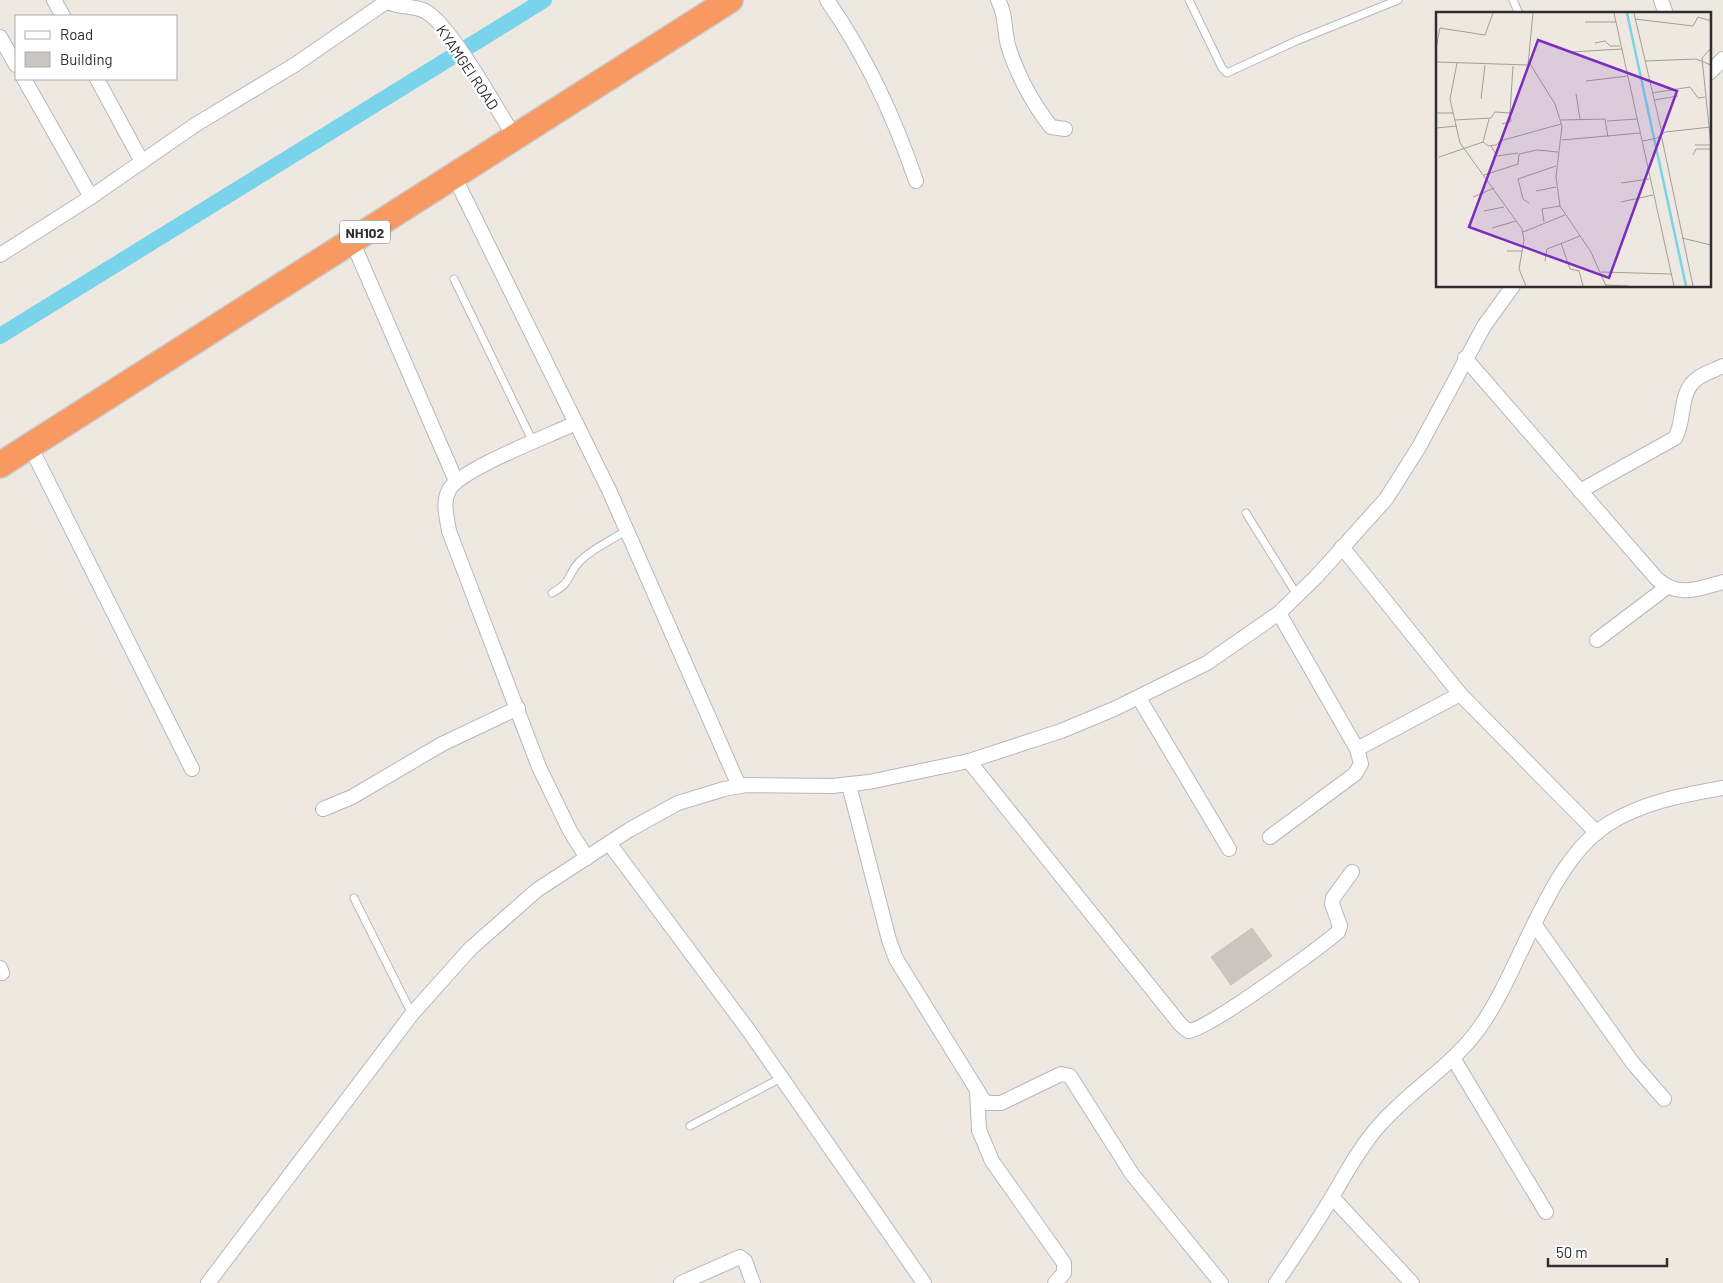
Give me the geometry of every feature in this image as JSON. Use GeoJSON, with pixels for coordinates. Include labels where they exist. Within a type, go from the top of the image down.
{"type":"FeatureCollection","features":[{"type":"Feature","properties":{"kind":"highway","name":"NH102"},"geometry":{"type":"LineString","coordinates":[[0,465],[730,0]]}},
{"type":"Feature","properties":{"kind":"street"},"geometry":{"type":"LineString","coordinates":[[54,0],[62,15]]}},
{"type":"Feature","properties":{"kind":"street"},"geometry":{"type":"LineString","coordinates":[[827,0],[872,73],[902,138],[916,182]]}},
{"type":"Feature","properties":{"kind":"street"},"geometry":{"type":"LineString","coordinates":[[998,0],[1004,14],[1008,44],[1020,74],[1051,127],[1065,129]]}},
{"type":"Feature","properties":{"kind":"street"},"geometry":{"type":"LineString","coordinates":[[1661,0],[1665,12]]}},
{"type":"Feature","properties":{"kind":"street"},"geometry":{"type":"LineString","coordinates":[[0,255],[91,197],[194,125],[296,64],[385,1]]}},
{"type":"Feature","properties":{"kind":"street","name":"KYAMGEI ROAD"},"geometry":{"type":"LineString","coordinates":[[385,1],[405,3],[424,11],[440,23],[476,75],[514,136]]}},
{"type":"Feature","properties":{"kind":"street"},"geometry":{"type":"LineString","coordinates":[[0,37],[15,63]]}},
{"type":"Feature","properties":{"kind":"street"},"geometry":{"type":"LineString","coordinates":[[1710,72],[1723,59]]}},
{"type":"Feature","properties":{"kind":"street"},"geometry":{"type":"LineString","coordinates":[[25,80],[91,197]]}},
{"type":"Feature","properties":{"kind":"street"},"geometry":{"type":"LineString","coordinates":[[98,80],[142,162]]}},
{"type":"Feature","properties":{"kind":"street"},"geometry":{"type":"LineString","coordinates":[[454,176],[627,530],[739,786]]}},
{"type":"Feature","properties":{"kind":"street"},"geometry":{"type":"LineString","coordinates":[[352,241],[456,481]]}},
{"type":"Feature","properties":{"kind":"street"},"geometry":{"type":"LineString","coordinates":[[208,1283],[412,1014],[470,949],[537,890],[609,843],[678,804],[700,795],[739,786],[765,784],[849,785],[969,761],[1061,731],[1139,698],[1207,662],[1280,612],[1359,530],[1397,483],[1465,358],[1484,326],[1512,288]]}},
{"type":"Feature","properties":{"kind":"street"},"geometry":{"type":"LineString","coordinates":[[1465,358],[1657,579],[1667,587],[1685,591],[1723,582]]}},
{"type":"Feature","properties":{"kind":"street"},"geometry":{"type":"LineString","coordinates":[[1580,491],[1675,438],[1680,429],[1685,396],[1690,387],[1697,378],[1723,366]]}},
{"type":"Feature","properties":{"kind":"street"},"geometry":{"type":"LineString","coordinates":[[576,423],[479,467],[456,481],[449,490],[444,504],[449,531],[554,801],[586,858]]}},
{"type":"Feature","properties":{"kind":"street"},"geometry":{"type":"LineString","coordinates":[[30,446],[192,769]]}},
{"type":"Feature","properties":{"kind":"street"},"geometry":{"type":"LineString","coordinates":[[1342,547],[1460,694],[1597,833]]}},
{"type":"Feature","properties":{"kind":"street"},"geometry":{"type":"LineString","coordinates":[[1598,640],[1667,587]]}},
{"type":"Feature","properties":{"kind":"street"},"geometry":{"type":"LineString","coordinates":[[1270,837],[1355,774],[1361,764],[1357,749],[1280,612]]}},
{"type":"Feature","properties":{"kind":"street"},"geometry":{"type":"LineString","coordinates":[[1357,749],[1460,694]]}},
{"type":"Feature","properties":{"kind":"street"},"geometry":{"type":"LineString","coordinates":[[1139,698],[1229,849]]}},
{"type":"Feature","properties":{"kind":"street"},"geometry":{"type":"LineString","coordinates":[[323,808],[352,797],[442,744],[518,708]]}},
{"type":"Feature","properties":{"kind":"street"},"geometry":{"type":"LineString","coordinates":[[969,761],[1180,1024],[1188,1031],[1199,1029],[1230,1009],[1338,932],[1340,926],[1332,904],[1333,898],[1352,872]]}},
{"type":"Feature","properties":{"kind":"street"},"geometry":{"type":"LineString","coordinates":[[849,785],[889,940],[896,959],[977,1090],[987,1103],[1001,1104],[1061,1074],[1070,1076],[1132,1174],[1222,1283]]}},
{"type":"Feature","properties":{"kind":"street"},"geometry":{"type":"LineString","coordinates":[[1276,1283],[1377,1127],[1453,1058],[1480,1027],[1499,996],[1563,871],[1580,848],[1608,824],[1638,809],[1664,800],[1723,788]]}},
{"type":"Feature","properties":{"kind":"street"},"geometry":{"type":"LineString","coordinates":[[609,843],[781,1078],[924,1283]]}},
{"type":"Feature","properties":{"kind":"street"},"geometry":{"type":"LineString","coordinates":[[1535,925],[1632,1062],[1664,1099]]}},
{"type":"Feature","properties":{"kind":"street"},"geometry":{"type":"LineString","coordinates":[[1453,1058],[1546,1212]]}},
{"type":"Feature","properties":{"kind":"street"},"geometry":{"type":"LineString","coordinates":[[977,1090],[979,1130],[992,1161],[1064,1263],[1064,1274],[1055,1283]]}},
{"type":"Feature","properties":{"kind":"street"},"geometry":{"type":"LineString","coordinates":[[1332,1197],[1412,1283]]}},
{"type":"Feature","properties":{"kind":"street"},"geometry":{"type":"LineString","coordinates":[[681,1283],[740,1258],[745,1261],[753,1283]]}},
{"type":"Feature","properties":{"kind":"lane"},"geometry":{"type":"LineString","coordinates":[[1189,0],[1222,68],[1227,73],[1296,41],[1398,0]]}},
{"type":"Feature","properties":{"kind":"lane"},"geometry":{"type":"LineString","coordinates":[[1513,0],[1518,12]]}},
{"type":"Feature","properties":{"kind":"lane"},"geometry":{"type":"LineString","coordinates":[[454,279],[533,443]]}},
{"type":"Feature","properties":{"kind":"lane"},"geometry":{"type":"LineString","coordinates":[[1246,513],[1297,595]]}},
{"type":"Feature","properties":{"kind":"lane"},"geometry":{"type":"LineString","coordinates":[[552,593],[570,580],[578,563],[586,556],[627,530]]}},
{"type":"Feature","properties":{"kind":"lane"},"geometry":{"type":"LineString","coordinates":[[354,898],[412,1014]]}},
{"type":"Feature","properties":{"kind":"lane"},"geometry":{"type":"LineString","coordinates":[[690,1126],[781,1078]]}},
{"type":"Feature","properties":{"kind":"building"},"geometry":{"type":"Polygon","coordinates":[[[1252,928],[1272,956],[1231,985],[1211,957],[1252,928]]]}},
{"type":"Feature","properties":{"kind":"waterway"},"geometry":{"type":"LineString","coordinates":[[0,336],[544,0]]}}]}
